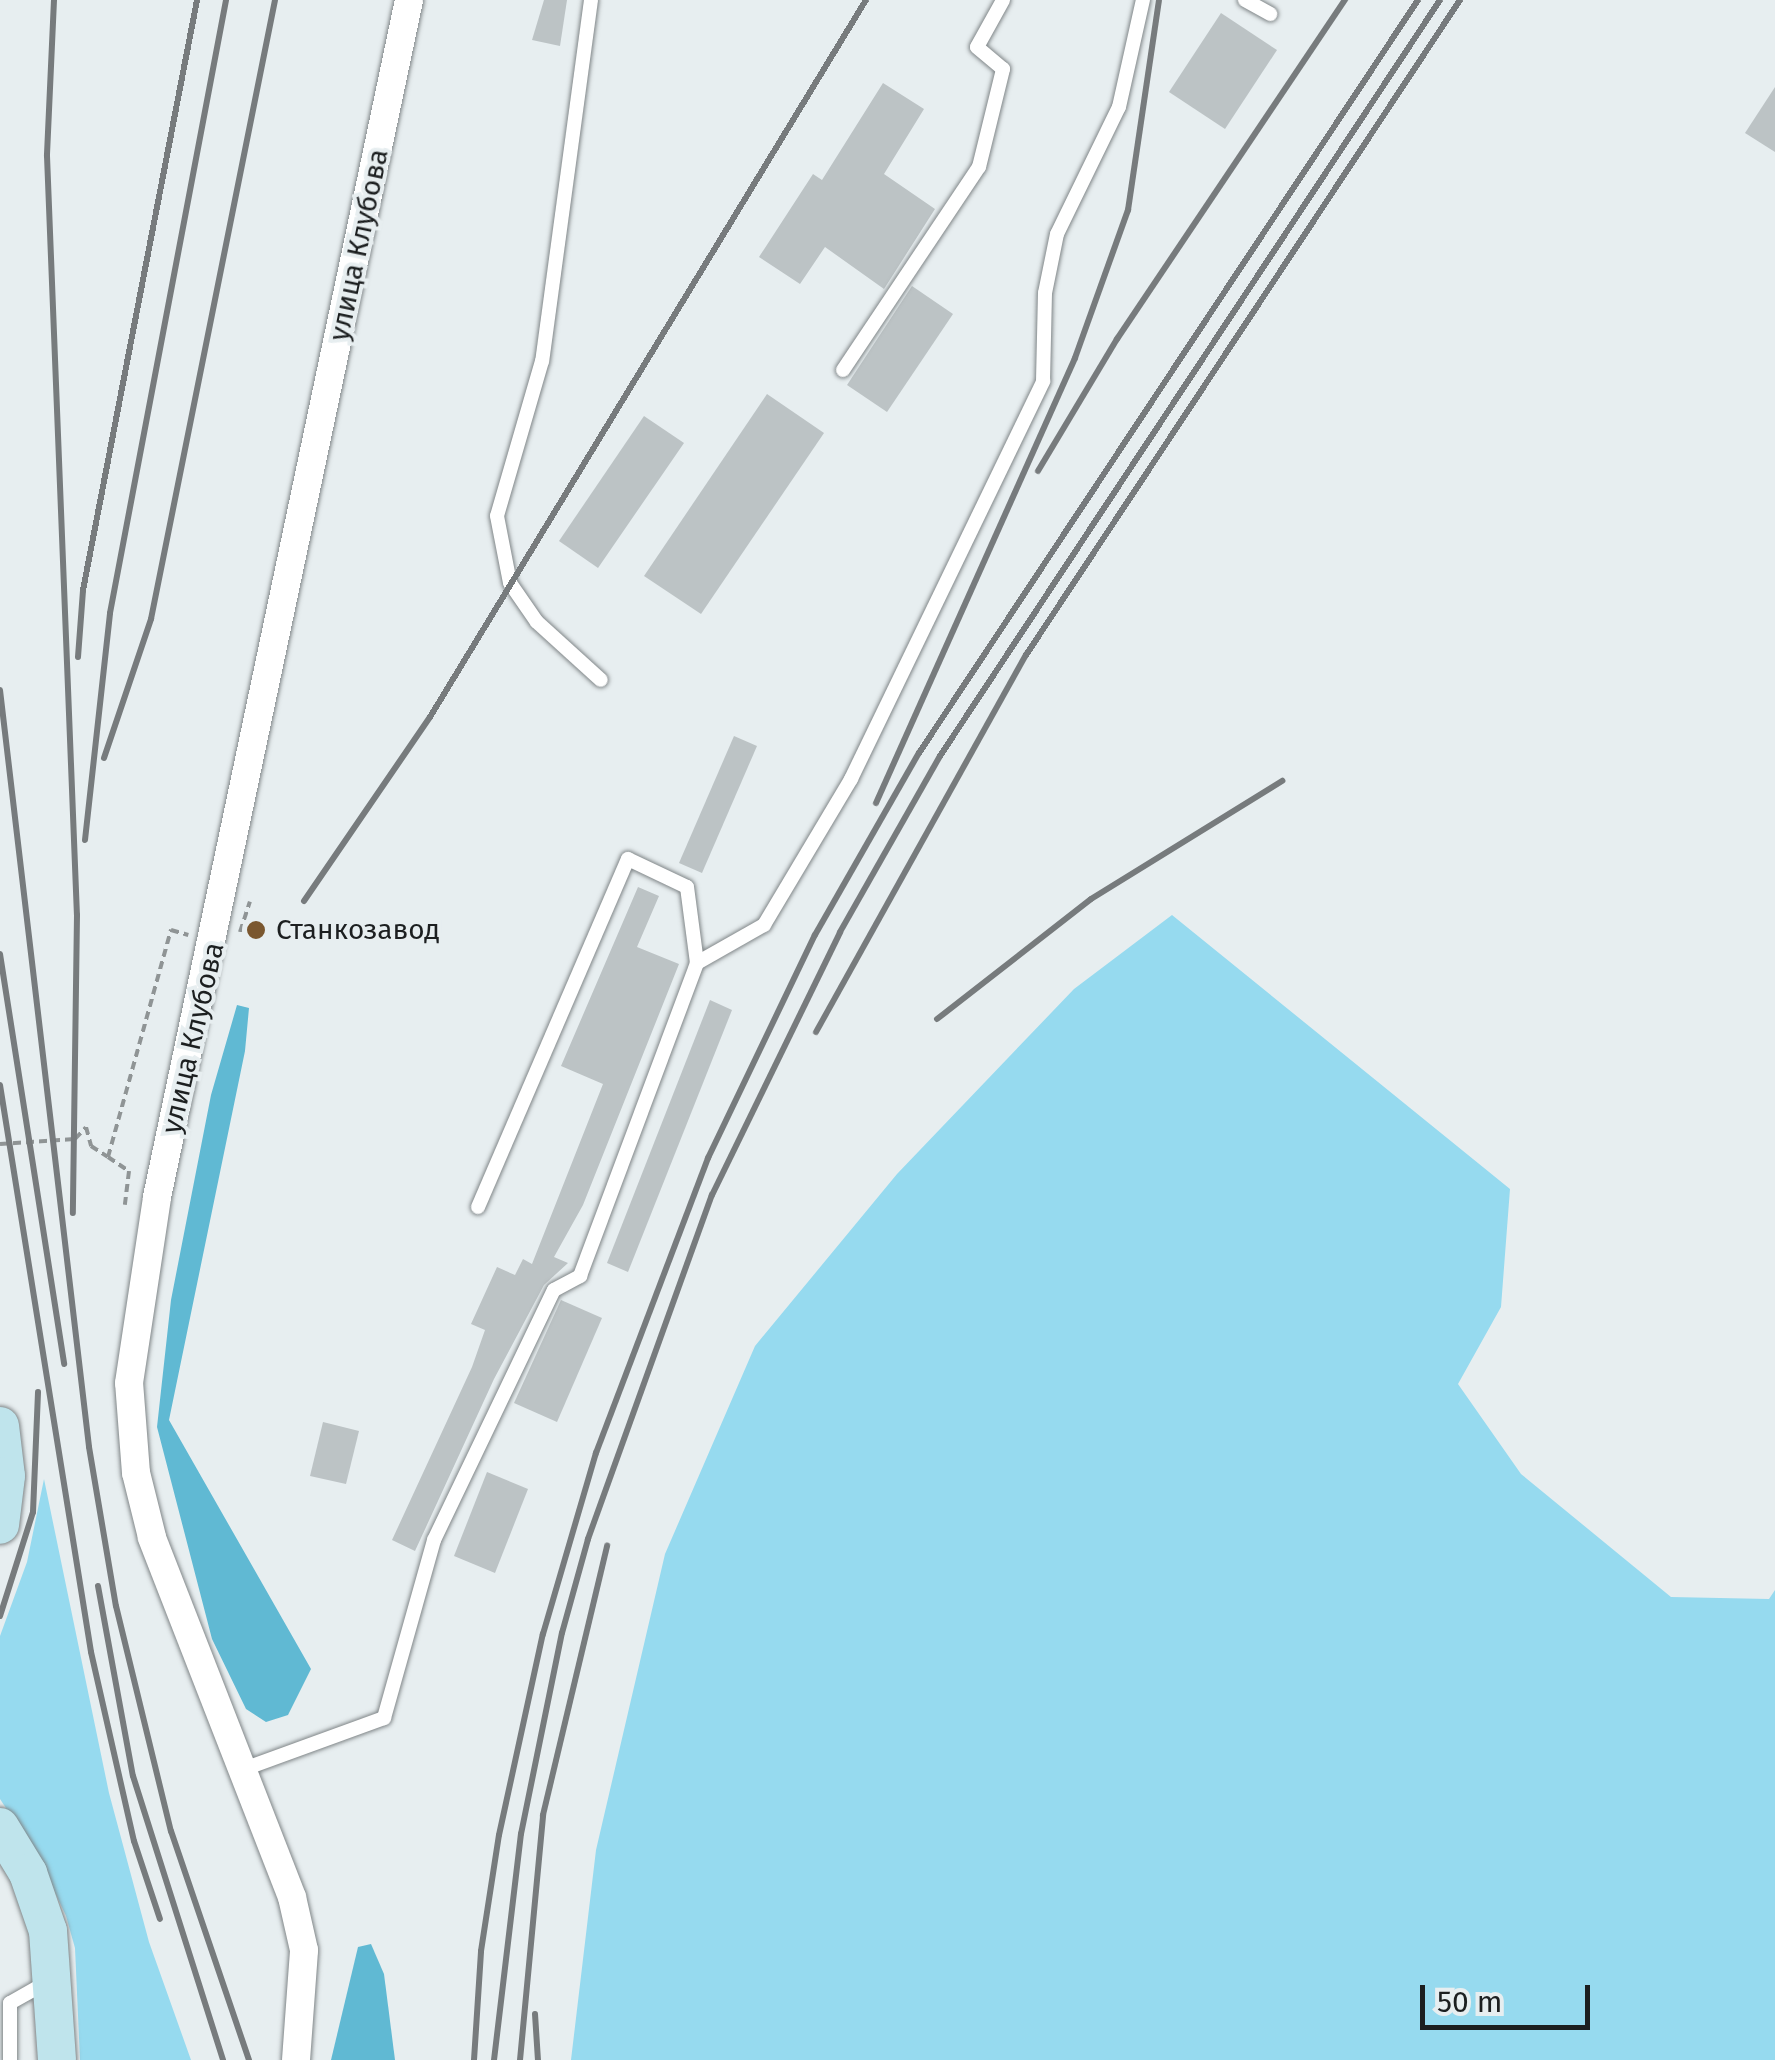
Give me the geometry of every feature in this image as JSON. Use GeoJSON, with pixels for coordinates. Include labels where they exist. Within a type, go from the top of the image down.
{"type":"FeatureCollection","features":[{"type":"Feature","properties":{"kind":"main road"},"geometry":{"type":"LineString","coordinates":[[0,1426],[6,1476],[0,1525]]}},
{"type":"Feature","properties":{"kind":"main road"},"geometry":{"type":"LineString","coordinates":[[0,1827],[40,1903],[54,1978],[56,2060]]}},
{"type":"Feature","properties":{"kind":"street","name":"улица Клубова"},"geometry":{"type":"LineString","coordinates":[[296,2060],[304,1950],[273,1836],[152,1537],[130,1424],[133,1338],[409,0]]}},
{"type":"Feature","properties":{"kind":"lane"},"geometry":{"type":"LineString","coordinates":[[591,0],[542,361],[497,516],[510,583],[537,622],[601,680]]}},
{"type":"Feature","properties":{"kind":"lane"},"geometry":{"type":"LineString","coordinates":[[843,370],[979,168],[1003,69],[977,47],[1003,0]]}},
{"type":"Feature","properties":{"kind":"lane"},"geometry":{"type":"LineString","coordinates":[[697,963],[764,926],[842,796],[1043,381],[1045,293],[1057,234],[1119,107],[1143,0]]}},
{"type":"Feature","properties":{"kind":"lane"},"geometry":{"type":"LineString","coordinates":[[1246,0],[1270,14]]}},
{"type":"Feature","properties":{"kind":"lane"},"geometry":{"type":"LineString","coordinates":[[244,1769],[384,1718],[434,1540],[554,1290],[580,1276],[697,963],[686,887],[628,859],[478,1207]]}},
{"type":"Feature","properties":{"kind":"lane"},"geometry":{"type":"LineString","coordinates":[[10,2060],[10,2003],[54,1978]]}},
{"type":"Feature","properties":{"kind":"path"},"geometry":{"type":"LineString","coordinates":[[236,947],[250,902]]}},
{"type":"Feature","properties":{"kind":"path"},"geometry":{"type":"LineString","coordinates":[[108,1157],[171,930],[197,937]]}},
{"type":"Feature","properties":{"kind":"path"},"geometry":{"type":"LineString","coordinates":[[0,1144],[75,1139],[86,1127],[91,1146],[129,1171],[125,1205]]}},
{"type":"Feature","properties":{"kind":"shaded area"},"geometry":{"type":"Polygon","coordinates":[[[1172,915],[1510,1189],[1501,1307],[1458,1384],[1521,1474],[1671,1597],[1769,1599],[1775,1590],[1775,2060],[571,2060],[596,1850],[665,1554],[755,1346],[897,1174],[1074,989],[1172,915]]]}},
{"type":"Feature","properties":{"kind":"shaded area"},"geometry":{"type":"Polygon","coordinates":[[[237,1005],[249,1008],[245,1051],[169,1420],[311,1669],[288,1715],[266,1722],[246,1709],[212,1639],[157,1427],[171,1300],[211,1095],[237,1005]]]}},
{"type":"Feature","properties":{"kind":"shaded area"},"geometry":{"type":"Polygon","coordinates":[[[44,1479],[109,1793],[149,1942],[191,2060],[80,2060],[75,1948],[66,1916],[39,1858],[0,1799],[0,1636],[27,1562],[44,1479]]]}},
{"type":"Feature","properties":{"kind":"shaded area"},"geometry":{"type":"Polygon","coordinates":[[[371,1944],[384,1974],[395,2060],[331,2060],[358,1947],[371,1944]]]}},
{"type":"Feature","properties":{"kind":"building"},"geometry":{"type":"Polygon","coordinates":[[[544,0],[567,0],[560,46],[532,40],[544,0]]]}},
{"type":"Feature","properties":{"kind":"building"},"geometry":{"type":"Polygon","coordinates":[[[1221,13],[1277,50],[1225,129],[1169,92],[1221,13]]]}},
{"type":"Feature","properties":{"kind":"building"},"geometry":{"type":"Polygon","coordinates":[[[883,83],[924,109],[884,174],[935,209],[884,289],[825,247],[800,284],[759,257],[813,174],[822,180],[883,83]]]}},
{"type":"Feature","properties":{"kind":"building"},"geometry":{"type":"Polygon","coordinates":[[[1775,87],[1775,152],[1745,133],[1775,87]]]}},
{"type":"Feature","properties":{"kind":"building"},"geometry":{"type":"Polygon","coordinates":[[[912,286],[953,314],[887,412],[847,385],[912,286]]]}},
{"type":"Feature","properties":{"kind":"building"},"geometry":{"type":"Polygon","coordinates":[[[767,394],[824,433],[701,614],[644,576],[767,394]]]}},
{"type":"Feature","properties":{"kind":"building"},"geometry":{"type":"Polygon","coordinates":[[[644,416],[684,443],[598,568],[559,541],[644,416]]]}},
{"type":"Feature","properties":{"kind":"building"},"geometry":{"type":"Polygon","coordinates":[[[734,736],[757,746],[702,873],[679,863],[734,736]]]}},
{"type":"Feature","properties":{"kind":"building"},"geometry":{"type":"Polygon","coordinates":[[[638,887],[659,896],[637,947],[679,964],[583,1205],[554,1257],[568,1263],[544,1285],[494,1379],[415,1551],[392,1540],[472,1367],[485,1330],[471,1324],[497,1267],[515,1275],[523,1259],[532,1264],[603,1084],[561,1066],[638,887]]]}},
{"type":"Feature","properties":{"kind":"building"},"geometry":{"type":"Polygon","coordinates":[[[710,1000],[732,1010],[628,1272],[607,1263],[710,1000]]]}},
{"type":"Feature","properties":{"kind":"building"},"geometry":{"type":"Polygon","coordinates":[[[561,1300],[602,1318],[557,1422],[514,1403],[561,1300]]]}},
{"type":"Feature","properties":{"kind":"building"},"geometry":{"type":"Polygon","coordinates":[[[323,1422],[359,1431],[346,1484],[310,1476],[323,1422]]]}},
{"type":"Feature","properties":{"kind":"building"},"geometry":{"type":"Polygon","coordinates":[[[487,1472],[528,1489],[495,1573],[454,1556],[487,1472]]]}},
{"type":"Feature","properties":{"kind":"railway"},"geometry":{"type":"LineString","coordinates":[[54,0],[47,156],[77,915],[73,1213]]}},
{"type":"Feature","properties":{"kind":"railway"},"geometry":{"type":"LineString","coordinates":[[78,657],[83,590],[197,0]]}},
{"type":"Feature","properties":{"kind":"railway"},"geometry":{"type":"LineString","coordinates":[[85,840],[110,613],[226,0]]}},
{"type":"Feature","properties":{"kind":"railway"},"geometry":{"type":"LineString","coordinates":[[104,758],[151,619],[275,0]]}},
{"type":"Feature","properties":{"kind":"railway"},"geometry":{"type":"LineString","coordinates":[[304,901],[430,717],[866,0]]}},
{"type":"Feature","properties":{"kind":"railway"},"geometry":{"type":"LineString","coordinates":[[876,803],[1075,358],[1128,210],[1159,0]]}},
{"type":"Feature","properties":{"kind":"railway"},"geometry":{"type":"LineString","coordinates":[[1038,471],[1117,339],[1345,0]]}},
{"type":"Feature","properties":{"kind":"railway"},"geometry":{"type":"LineString","coordinates":[[474,2060],[481,1951],[499,1835],[543,1634],[596,1453],[708,1158],[815,935],[919,753],[1418,0]]}},
{"type":"Feature","properties":{"kind":"railway"},"geometry":{"type":"LineString","coordinates":[[494,2060],[521,1834],[562,1633],[588,1539],[712,1195],[840,932],[940,756],[1440,0]]}},
{"type":"Feature","properties":{"kind":"railway"},"geometry":{"type":"LineString","coordinates":[[816,1032],[1026,655],[1460,0]]}},
{"type":"Feature","properties":{"kind":"railway"},"geometry":{"type":"LineString","coordinates":[[0,690],[89,1447],[116,1606],[171,1831],[249,2060]]}},
{"type":"Feature","properties":{"kind":"railway"},"geometry":{"type":"LineString","coordinates":[[937,1019],[1091,899],[1282,781]]}},
{"type":"Feature","properties":{"kind":"railway"},"geometry":{"type":"LineString","coordinates":[[0,954],[64,1364]]}},
{"type":"Feature","properties":{"kind":"railway"},"geometry":{"type":"LineString","coordinates":[[0,1085],[91,1652],[134,1841],[160,1919]]}},
{"type":"Feature","properties":{"kind":"railway"},"geometry":{"type":"LineString","coordinates":[[0,1616],[33,1512],[38,1392]]}},
{"type":"Feature","properties":{"kind":"railway"},"geometry":{"type":"LineString","coordinates":[[520,2060],[543,1815],[607,1546]]}},
{"type":"Feature","properties":{"kind":"railway"},"geometry":{"type":"LineString","coordinates":[[98,1586],[133,1776],[223,2060]]}},
{"type":"Feature","properties":{"kind":"railway"},"geometry":{"type":"LineString","coordinates":[[535,2014],[538,2060]]}},
{"type":"Feature","properties":{"kind":"place","name":"Станкозавод"},"geometry":{"type":"Point","coordinates":[256,930]}}]}
